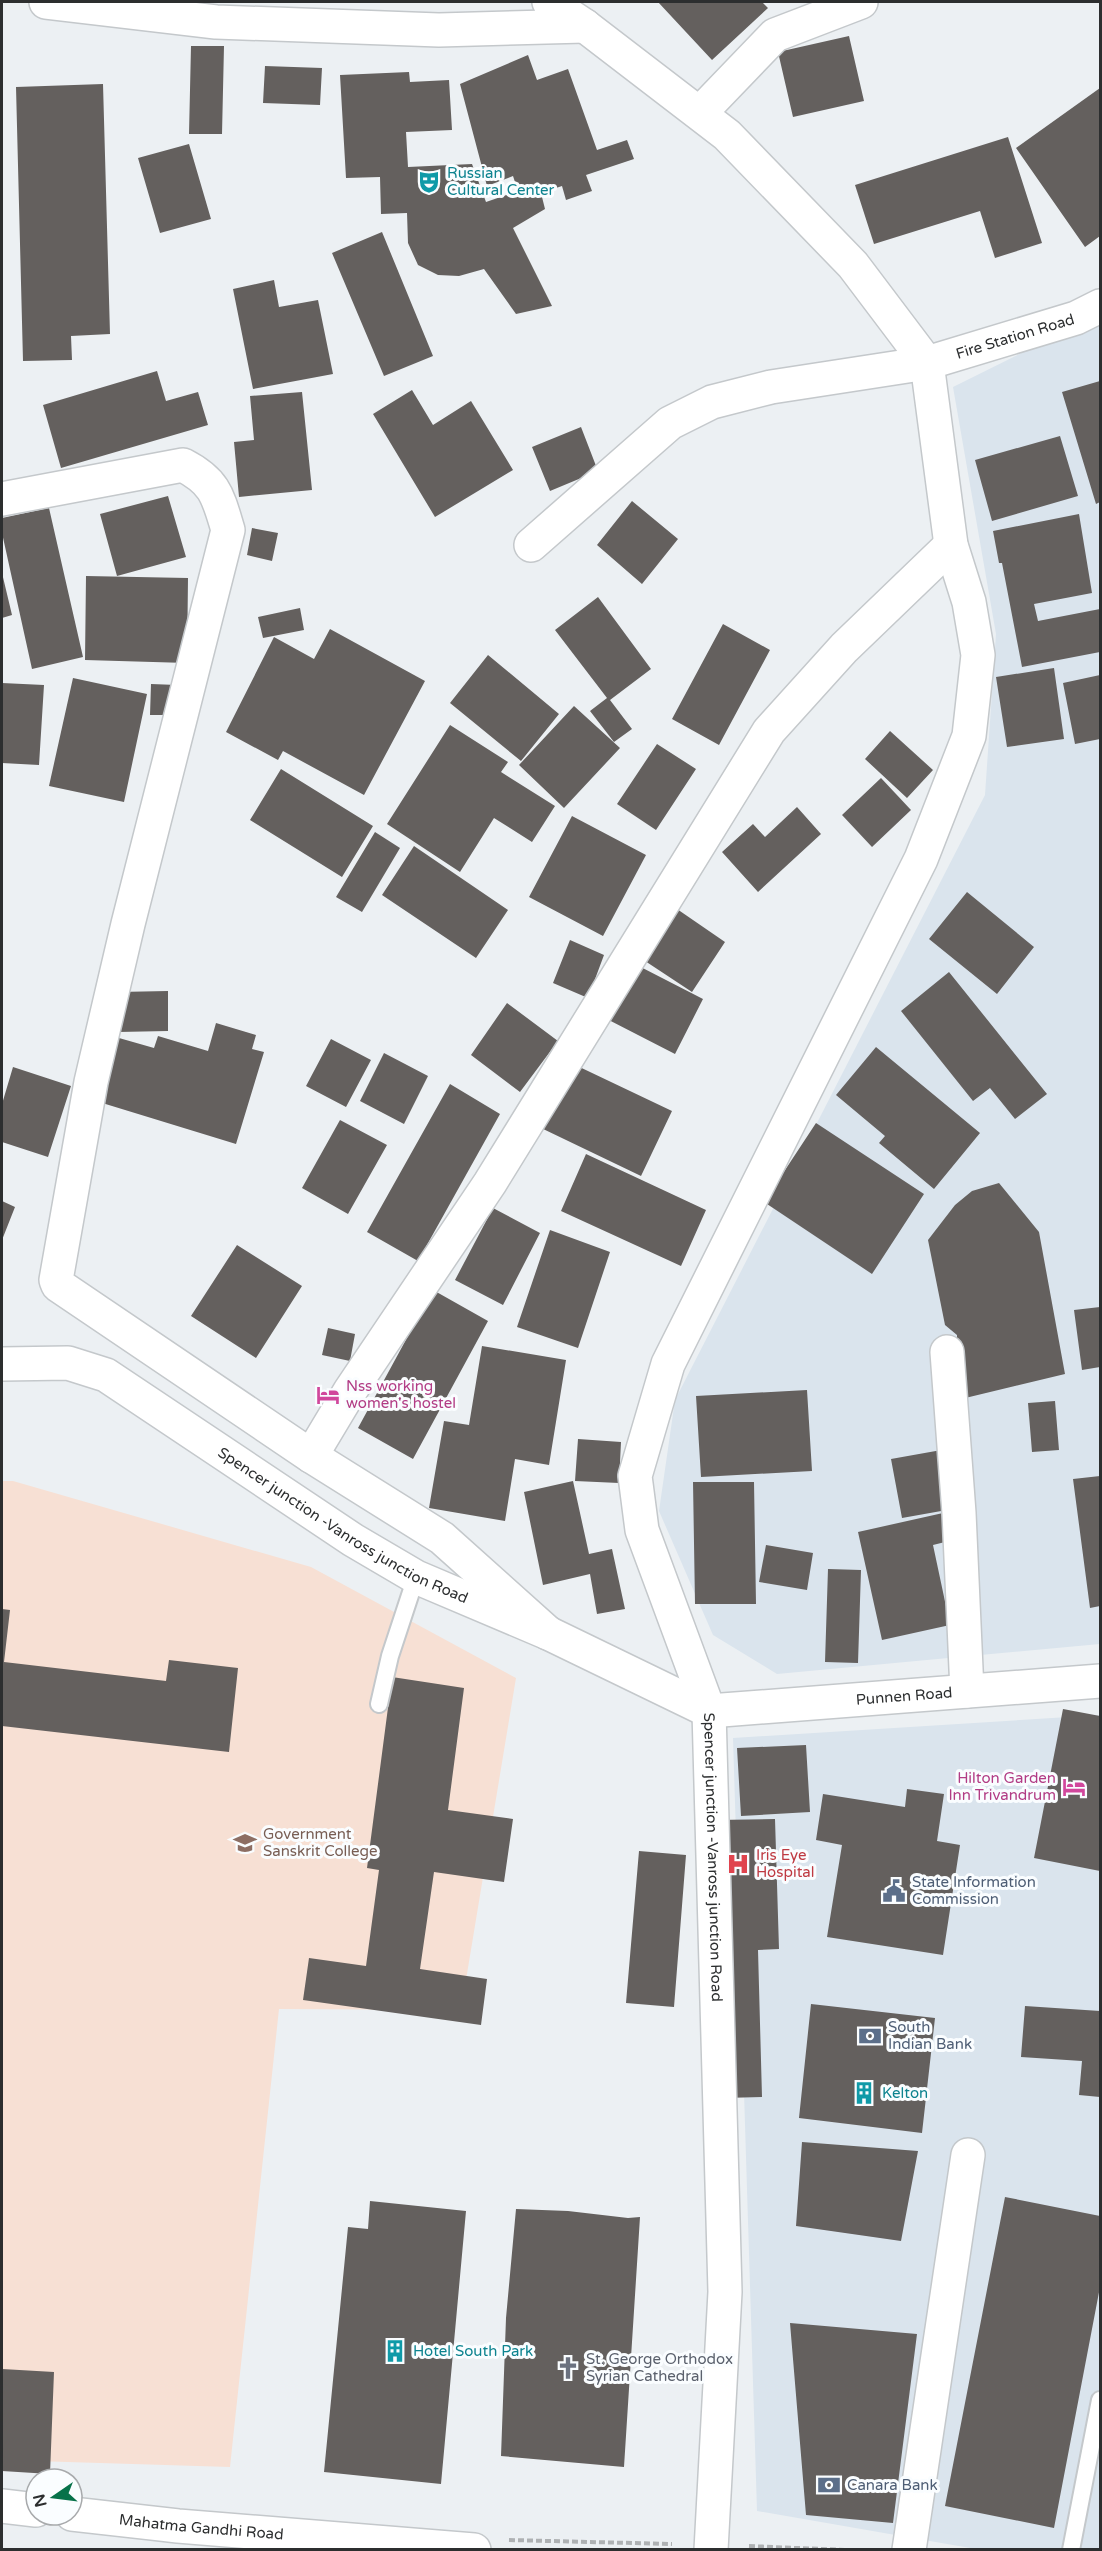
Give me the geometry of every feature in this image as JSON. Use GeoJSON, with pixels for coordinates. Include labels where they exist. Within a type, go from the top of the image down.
{"type":"FeatureCollection","features":[{"type":"Feature","properties":{"kind":"street"},"geometry":{"type":"LineString","coordinates":[[46,2],[216,22],[439,30],[585,26]]}},
{"type":"Feature","properties":{"kind":"street"},"geometry":{"type":"LineString","coordinates":[[549,2],[585,26],[727,135],[853,265],[927,363],[951,545],[969,602],[978,655],[969,736],[921,859],[668,1364],[635,1476],[642,1530],[709,1711]]}},
{"type":"Feature","properties":{"kind":"street"},"geometry":{"type":"LineString","coordinates":[[700,113],[775,35],[861,2]]}},
{"type":"Feature","properties":{"kind":"street","name":"Fire Station Road"},"geometry":{"type":"LineString","coordinates":[[531,545],[670,423],[712,402],[771,387],[927,363],[1076,318],[1101,306]]}},
{"type":"Feature","properties":{"kind":"street"},"geometry":{"type":"LineString","coordinates":[[2,499],[183,465],[195,471],[216,492],[228,530],[128,924],[91,1082],[56,1280],[58,1285],[311,1456],[442,1538],[548,1633]]}},
{"type":"Feature","properties":{"kind":"street"},"geometry":{"type":"LineString","coordinates":[[311,1456],[350,1391],[490,1183],[769,731],[844,648],[951,545]]}},
{"type":"Feature","properties":{"kind":"street"},"geometry":{"type":"LineString","coordinates":[[947,1352],[959,1513],[967,1691]]}},
{"type":"Feature","properties":{"kind":"street","name":"Spencer junction -Vanross junction Road"},"geometry":{"type":"LineString","coordinates":[[2,1364],[68,1363],[106,1375],[353,1540],[416,1577],[548,1633],[709,1711],[725,2292],[711,2550]]}},
{"type":"Feature","properties":{"kind":"street","name":"Punnen Road"},"geometry":{"type":"LineString","coordinates":[[709,1711],[1101,1681]]}},
{"type":"Feature","properties":{"kind":"street"},"geometry":{"type":"LineString","coordinates":[[909,2550],[968,2155]]}},
{"type":"Feature","properties":{"kind":"street"},"geometry":{"type":"LineString","coordinates":[[2,2506],[24,2509]]}},
{"type":"Feature","properties":{"kind":"street","name":"Mahatma Gandhi Road"},"geometry":{"type":"LineString","coordinates":[[84,2515],[178,2526],[474,2550]]}},
{"type":"Feature","properties":{"kind":"lane"},"geometry":{"type":"LineString","coordinates":[[380,1704],[390,1656],[416,1577]]}},
{"type":"Feature","properties":{"kind":"lane"},"geometry":{"type":"LineString","coordinates":[[1071,2550],[1101,2400]]}},
{"type":"Feature","properties":{"kind":"shaded area"},"geometry":{"type":"Polygon","coordinates":[[[1100,314],[1100,1644],[777,1674],[713,1635],[659,1511],[675,1400],[985,795],[996,634],[953,387],[1100,314]]]}},
{"type":"Feature","properties":{"kind":"shaded area","name":"Government Sanskrit College"},"geometry":{"type":"Polygon","coordinates":[[[2,1481],[13,1481],[311,1567],[516,1678],[461,2010],[279,2009],[230,2467],[2,2460],[2,1481]]]}},
{"type":"Feature","properties":{"kind":"shaded area"},"geometry":{"type":"Polygon","coordinates":[[[1100,1715],[1100,2549],[976,2549],[757,2511],[733,1738],[1100,1715]]]}},
{"type":"Feature","properties":{"kind":"building"},"geometry":{"type":"Polygon","coordinates":[[[658,2],[762,2],[768,8],[712,60],[658,2]]]}},
{"type":"Feature","properties":{"kind":"building"},"geometry":{"type":"Polygon","coordinates":[[[849,36],[864,101],[793,117],[778,52],[849,36]]]}},
{"type":"Feature","properties":{"kind":"building"},"geometry":{"type":"Polygon","coordinates":[[[191,46],[224,46],[222,134],[189,134],[191,46]]]}},
{"type":"Feature","properties":{"kind":"building","name":"Russian Cultural Center"},"geometry":{"type":"Polygon","coordinates":[[[528,55],[537,80],[568,69],[597,150],[627,140],[634,159],[586,175],[592,191],[566,200],[562,186],[541,193],[545,209],[513,228],[552,306],[516,314],[484,269],[459,276],[438,275],[418,265],[408,243],[407,213],[381,214],[380,177],[346,178],[340,75],[409,72],[410,82],[449,80],[452,130],[406,132],[408,167],[472,164],[486,202],[518,191],[513,176],[487,186],[460,84],[528,55]]]}},
{"type":"Feature","properties":{"kind":"building"},"geometry":{"type":"Polygon","coordinates":[[[265,66],[322,68],[320,105],[263,103],[265,66]]]}},
{"type":"Feature","properties":{"kind":"building"},"geometry":{"type":"Polygon","coordinates":[[[103,84],[110,334],[71,336],[72,360],[23,361],[16,87],[103,84]]]}},
{"type":"Feature","properties":{"kind":"building"},"geometry":{"type":"Polygon","coordinates":[[[1100,88],[1100,236],[1085,247],[1016,148],[1100,88]]]}},
{"type":"Feature","properties":{"kind":"building"},"geometry":{"type":"Polygon","coordinates":[[[1008,137],[1042,243],[995,258],[980,211],[874,244],[855,185],[1008,137]]]}},
{"type":"Feature","properties":{"kind":"building"},"geometry":{"type":"Polygon","coordinates":[[[189,144],[211,219],[160,233],[138,158],[189,144]]]}},
{"type":"Feature","properties":{"kind":"building"},"geometry":{"type":"Polygon","coordinates":[[[382,232],[433,356],[384,376],[332,253],[382,232]]]}},
{"type":"Feature","properties":{"kind":"building"},"geometry":{"type":"Polygon","coordinates":[[[274,280],[279,307],[318,300],[333,374],[253,389],[233,289],[274,280]]]}},
{"type":"Feature","properties":{"kind":"building"},"geometry":{"type":"Polygon","coordinates":[[[157,371],[166,401],[198,392],[208,425],[61,468],[43,405],[157,371]]]}},
{"type":"Feature","properties":{"kind":"building"},"geometry":{"type":"Polygon","coordinates":[[[1100,381],[1100,502],[1096,504],[1062,392],[1100,381]]]}},
{"type":"Feature","properties":{"kind":"building"},"geometry":{"type":"Polygon","coordinates":[[[412,390],[433,425],[471,401],[513,470],[435,517],[373,414],[412,390]]]}},
{"type":"Feature","properties":{"kind":"building"},"geometry":{"type":"Polygon","coordinates":[[[302,392],[312,490],[239,497],[234,442],[254,440],[250,396],[302,392]]]}},
{"type":"Feature","properties":{"kind":"building"},"geometry":{"type":"Polygon","coordinates":[[[581,427],[598,471],[550,491],[532,447],[581,427]]]}},
{"type":"Feature","properties":{"kind":"building"},"geometry":{"type":"Polygon","coordinates":[[[1060,436],[1078,496],[992,521],[975,460],[1060,436]]]}},
{"type":"Feature","properties":{"kind":"building"},"geometry":{"type":"Polygon","coordinates":[[[168,496],[186,557],[117,576],[100,514],[168,496]]]}},
{"type":"Feature","properties":{"kind":"building"},"geometry":{"type":"Polygon","coordinates":[[[632,501],[678,539],[642,584],[597,545],[632,501]]]}},
{"type":"Feature","properties":{"kind":"building"},"geometry":{"type":"Polygon","coordinates":[[[49,508],[83,657],[32,669],[2,533],[2,518],[49,508]]]}},
{"type":"Feature","properties":{"kind":"building"},"geometry":{"type":"Polygon","coordinates":[[[1079,514],[1092,593],[1034,604],[1038,621],[1100,609],[1100,652],[1022,667],[1002,563],[999,563],[993,531],[1079,514]]]}},
{"type":"Feature","properties":{"kind":"building"},"geometry":{"type":"Polygon","coordinates":[[[252,528],[278,533],[272,561],[247,555],[252,528]]]}},
{"type":"Feature","properties":{"kind":"building"},"geometry":{"type":"Polygon","coordinates":[[[2,573],[12,615],[2,618],[2,573]]]}},
{"type":"Feature","properties":{"kind":"building"},"geometry":{"type":"Polygon","coordinates":[[[86,576],[188,578],[187,663],[85,660],[86,576]]]}},
{"type":"Feature","properties":{"kind":"building"},"geometry":{"type":"Polygon","coordinates":[[[598,597],[651,669],[610,700],[632,729],[614,742],[590,711],[607,698],[555,630],[598,597]]]}},
{"type":"Feature","properties":{"kind":"building"},"geometry":{"type":"Polygon","coordinates":[[[300,608],[304,630],[263,638],[258,617],[300,608]]]}},
{"type":"Feature","properties":{"kind":"building"},"geometry":{"type":"Polygon","coordinates":[[[723,624],[770,650],[719,745],[672,719],[723,624]]]}},
{"type":"Feature","properties":{"kind":"building"},"geometry":{"type":"Polygon","coordinates":[[[330,629],[425,681],[364,795],[283,751],[278,760],[226,732],[274,637],[314,659],[330,629]]]}},
{"type":"Feature","properties":{"kind":"building"},"geometry":{"type":"Polygon","coordinates":[[[488,655],[559,714],[521,761],[450,703],[488,655]]]}},
{"type":"Feature","properties":{"kind":"building"},"geometry":{"type":"Polygon","coordinates":[[[1054,668],[1064,739],[1007,747],[996,677],[1054,668]]]}},
{"type":"Feature","properties":{"kind":"building"},"geometry":{"type":"Polygon","coordinates":[[[1100,675],[1100,739],[1075,744],[1063,683],[1100,675]]]}},
{"type":"Feature","properties":{"kind":"building"},"geometry":{"type":"Polygon","coordinates":[[[73,678],[147,694],[124,802],[49,786],[73,678]]]}},
{"type":"Feature","properties":{"kind":"building"},"geometry":{"type":"Polygon","coordinates":[[[2,683],[44,685],[39,765],[2,763],[2,683]]]}},
{"type":"Feature","properties":{"kind":"building"},"geometry":{"type":"Polygon","coordinates":[[[151,684],[177,685],[176,715],[150,715],[151,684]]]}},
{"type":"Feature","properties":{"kind":"building"},"geometry":{"type":"Polygon","coordinates":[[[574,706],[620,748],[564,808],[519,765],[574,706]]]}},
{"type":"Feature","properties":{"kind":"building"},"geometry":{"type":"Polygon","coordinates":[[[450,725],[508,762],[501,772],[555,806],[532,842],[494,818],[460,872],[387,824],[450,725]]]}},
{"type":"Feature","properties":{"kind":"building"},"geometry":{"type":"Polygon","coordinates":[[[890,731],[933,770],[907,798],[865,759],[890,731]]]}},
{"type":"Feature","properties":{"kind":"building"},"geometry":{"type":"Polygon","coordinates":[[[657,744],[696,769],[656,830],[617,804],[657,744]]]}},
{"type":"Feature","properties":{"kind":"building"},"geometry":{"type":"Polygon","coordinates":[[[281,769],[373,826],[342,877],[250,820],[281,769]]]}},
{"type":"Feature","properties":{"kind":"building"},"geometry":{"type":"Polygon","coordinates":[[[881,778],[911,810],[872,847],[842,815],[881,778]]]}},
{"type":"Feature","properties":{"kind":"building"},"geometry":{"type":"Polygon","coordinates":[[[797,807],[821,834],[758,892],[722,852],[753,824],[765,837],[797,807]]]}},
{"type":"Feature","properties":{"kind":"building"},"geometry":{"type":"Polygon","coordinates":[[[572,816],[646,855],[603,936],[529,897],[572,816]]]}},
{"type":"Feature","properties":{"kind":"building"},"geometry":{"type":"Polygon","coordinates":[[[375,832],[400,848],[362,912],[336,897],[375,832]]]}},
{"type":"Feature","properties":{"kind":"building"},"geometry":{"type":"Polygon","coordinates":[[[414,846],[508,910],[476,958],[382,895],[414,846]]]}},
{"type":"Feature","properties":{"kind":"building"},"geometry":{"type":"Polygon","coordinates":[[[967,892],[1034,947],[997,994],[929,939],[967,892]]]}},
{"type":"Feature","properties":{"kind":"building"},"geometry":{"type":"Polygon","coordinates":[[[677,909],[725,942],[692,992],[642,959],[677,909]]]}},
{"type":"Feature","properties":{"kind":"building"},"geometry":{"type":"Polygon","coordinates":[[[570,940],[604,955],[588,998],[553,983],[570,940]]]}},
{"type":"Feature","properties":{"kind":"building"},"geometry":{"type":"Polygon","coordinates":[[[629,961],[703,999],[675,1054],[601,1016],[629,961]]]}},
{"type":"Feature","properties":{"kind":"building"},"geometry":{"type":"Polygon","coordinates":[[[949,972],[1047,1094],[1015,1119],[990,1088],[973,1101],[901,1011],[949,972]]]}},
{"type":"Feature","properties":{"kind":"building"},"geometry":{"type":"Polygon","coordinates":[[[168,991],[168,1031],[118,1032],[118,992],[168,991]]]}},
{"type":"Feature","properties":{"kind":"building"},"geometry":{"type":"Polygon","coordinates":[[[507,1003],[558,1041],[520,1092],[471,1055],[507,1003]]]}},
{"type":"Feature","properties":{"kind":"building"},"geometry":{"type":"Polygon","coordinates":[[[216,1023],[256,1035],[252,1049],[264,1052],[236,1144],[99,1102],[119,1038],[154,1048],[158,1036],[208,1051],[216,1023]]]}},
{"type":"Feature","properties":{"kind":"building"},"geometry":{"type":"Polygon","coordinates":[[[331,1039],[371,1060],[346,1107],[306,1086],[331,1039]]]}},
{"type":"Feature","properties":{"kind":"building"},"geometry":{"type":"Polygon","coordinates":[[[876,1047],[980,1133],[934,1189],[879,1143],[885,1136],[836,1095],[876,1047]]]}},
{"type":"Feature","properties":{"kind":"building"},"geometry":{"type":"Polygon","coordinates":[[[384,1053],[428,1076],[404,1124],[360,1101],[384,1053]]]}},
{"type":"Feature","properties":{"kind":"building"},"geometry":{"type":"Polygon","coordinates":[[[569,1062],[672,1111],[641,1176],[539,1127],[569,1062]]]}},
{"type":"Feature","properties":{"kind":"building"},"geometry":{"type":"Polygon","coordinates":[[[13,1067],[71,1086],[48,1157],[2,1142],[2,1104],[13,1067]]]}},
{"type":"Feature","properties":{"kind":"building"},"geometry":{"type":"Polygon","coordinates":[[[450,1084],[500,1114],[418,1261],[367,1232],[450,1084]]]}},
{"type":"Feature","properties":{"kind":"building"},"geometry":{"type":"Polygon","coordinates":[[[340,1120],[387,1145],[348,1214],[302,1188],[340,1120]]]}},
{"type":"Feature","properties":{"kind":"building"},"geometry":{"type":"Polygon","coordinates":[[[816,1123],[924,1194],[872,1274],[764,1202],[816,1123]]]}},
{"type":"Feature","properties":{"kind":"building"},"geometry":{"type":"Polygon","coordinates":[[[586,1154],[706,1210],[681,1266],[561,1211],[586,1154]]]}},
{"type":"Feature","properties":{"kind":"building"},"geometry":{"type":"Polygon","coordinates":[[[999,1183],[1039,1232],[1065,1374],[957,1400],[957,1335],[945,1325],[928,1240],[955,1205],[972,1191],[999,1183]]]}},
{"type":"Feature","properties":{"kind":"building"},"geometry":{"type":"Polygon","coordinates":[[[2,1201],[15,1207],[2,1240],[2,1201]]]}},
{"type":"Feature","properties":{"kind":"building"},"geometry":{"type":"Polygon","coordinates":[[[493,1208],[540,1233],[503,1305],[455,1280],[493,1208]]]}},
{"type":"Feature","properties":{"kind":"building"},"geometry":{"type":"Polygon","coordinates":[[[550,1230],[610,1252],[578,1348],[517,1327],[550,1230]]]}},
{"type":"Feature","properties":{"kind":"building"},"geometry":{"type":"Polygon","coordinates":[[[237,1245],[302,1286],[256,1358],[191,1316],[237,1245]]]}},
{"type":"Feature","properties":{"kind":"building"},"geometry":{"type":"Polygon","coordinates":[[[433,1290],[488,1321],[413,1459],[358,1428],[433,1290]]]}},
{"type":"Feature","properties":{"kind":"building"},"geometry":{"type":"Polygon","coordinates":[[[1100,1307],[1100,1367],[1082,1370],[1074,1310],[1100,1307]]]}},
{"type":"Feature","properties":{"kind":"building"},"geometry":{"type":"Polygon","coordinates":[[[328,1328],[355,1334],[350,1361],[322,1355],[328,1328]]]}},
{"type":"Feature","properties":{"kind":"building"},"geometry":{"type":"Polygon","coordinates":[[[482,1346],[566,1360],[549,1465],[515,1459],[505,1521],[429,1508],[444,1421],[469,1425],[482,1346]]]}},
{"type":"Feature","properties":{"kind":"building"},"geometry":{"type":"Polygon","coordinates":[[[807,1390],[812,1471],[701,1477],[696,1396],[807,1390]]]}},
{"type":"Feature","properties":{"kind":"building"},"geometry":{"type":"Polygon","coordinates":[[[1055,1401],[1059,1450],[1032,1452],[1028,1403],[1055,1401]]]}},
{"type":"Feature","properties":{"kind":"building"},"geometry":{"type":"Polygon","coordinates":[[[578,1439],[621,1442],[619,1483],[575,1481],[578,1439]]]}},
{"type":"Feature","properties":{"kind":"building"},"geometry":{"type":"Polygon","coordinates":[[[947,1449],[958,1508],[902,1518],[891,1459],[947,1449]]]}},
{"type":"Feature","properties":{"kind":"building"},"geometry":{"type":"Polygon","coordinates":[[[1100,1476],[1100,1606],[1090,1608],[1073,1479],[1100,1476]]]}},
{"type":"Feature","properties":{"kind":"building"},"geometry":{"type":"Polygon","coordinates":[[[573,1481],[589,1554],[612,1549],[625,1609],[597,1614],[590,1574],[543,1585],[524,1492],[573,1481]]]}},
{"type":"Feature","properties":{"kind":"building"},"geometry":{"type":"Polygon","coordinates":[[[693,1482],[754,1482],[756,1604],[695,1604],[693,1482]]]}},
{"type":"Feature","properties":{"kind":"building"},"geometry":{"type":"Polygon","coordinates":[[[952,1511],[953,1540],[933,1545],[950,1625],[882,1640],[858,1532],[952,1511]]]}},
{"type":"Feature","properties":{"kind":"building"},"geometry":{"type":"Polygon","coordinates":[[[766,1545],[813,1553],[807,1590],[759,1582],[766,1545]]]}},
{"type":"Feature","properties":{"kind":"building"},"geometry":{"type":"Polygon","coordinates":[[[828,1569],[861,1570],[858,1663],[825,1662],[828,1569]]]}},
{"type":"Feature","properties":{"kind":"building"},"geometry":{"type":"Polygon","coordinates":[[[2,1609],[10,1610],[4,1662],[166,1681],[169,1660],[238,1668],[229,1752],[2,1726],[2,1609]]]}},
{"type":"Feature","properties":{"kind":"building"},"geometry":{"type":"Polygon","coordinates":[[[392,1677],[464,1688],[448,1810],[513,1819],[504,1882],[434,1872],[420,1969],[487,1979],[481,2025],[303,2000],[309,1958],[366,1966],[379,1870],[367,1868],[392,1677]]]}},
{"type":"Feature","properties":{"kind":"building","name":"Hilton Garden Inn Trivandrum"},"geometry":{"type":"Polygon","coordinates":[[[1063,1709],[1100,1716],[1100,1871],[1034,1858],[1063,1709]]]}},
{"type":"Feature","properties":{"kind":"building"},"geometry":{"type":"Polygon","coordinates":[[[806,1745],[810,1812],[741,1816],[737,1748],[806,1745]]]}},
{"type":"Feature","properties":{"kind":"building","name":"State Information Commission"},"geometry":{"type":"Polygon","coordinates":[[[907,1789],[944,1794],[937,1841],[960,1845],[943,1955],[827,1937],[842,1845],[816,1840],[823,1794],[905,1807],[907,1789]]]}},
{"type":"Feature","properties":{"kind":"building"},"geometry":{"type":"Polygon","coordinates":[[[775,1819],[779,1949],[758,1950],[762,2097],[724,2098],[717,1820],[775,1819]]]}},
{"type":"Feature","properties":{"kind":"building"},"geometry":{"type":"Polygon","coordinates":[[[639,1851],[686,1855],[674,2007],[626,2003],[639,1851]]]}},
{"type":"Feature","properties":{"kind":"building"},"geometry":{"type":"Polygon","coordinates":[[[811,2004],[935,2018],[922,2133],[799,2118],[811,2004]]]}},
{"type":"Feature","properties":{"kind":"building"},"geometry":{"type":"Polygon","coordinates":[[[1025,2006],[1100,2011],[1100,2097],[1079,2095],[1082,2061],[1021,2057],[1025,2006]]]}},
{"type":"Feature","properties":{"kind":"building"},"geometry":{"type":"Polygon","coordinates":[[[802,2142],[918,2151],[901,2241],[796,2226],[802,2142]]]}},
{"type":"Feature","properties":{"kind":"building"},"geometry":{"type":"Polygon","coordinates":[[[1005,2197],[1100,2216],[1100,2287],[1054,2528],[945,2506],[1005,2197]]]}},
{"type":"Feature","properties":{"kind":"building","name":"Hotel South Park"},"geometry":{"type":"Polygon","coordinates":[[[370,2201],[466,2211],[441,2484],[324,2472],[348,2227],[368,2229],[370,2201]]]}},
{"type":"Feature","properties":{"kind":"building","name":"St. George Orthodox Syrian Cathedral"},"geometry":{"type":"Polygon","coordinates":[[[516,2209],[640,2217],[624,2467],[501,2456],[506,2318],[516,2209]]]}},
{"type":"Feature","properties":{"kind":"building"},"geometry":{"type":"Polygon","coordinates":[[[790,2323],[917,2334],[893,2523],[806,2515],[790,2323]]]}},
{"type":"Feature","properties":{"kind":"building"},"geometry":{"type":"Polygon","coordinates":[[[2,2369],[54,2372],[50,2467],[24,2467],[24,2472],[2,2471],[2,2369]]]}},
{"type":"Feature","properties":{"kind":"place","name":"Russian Cultural Center"},"geometry":{"type":"Point","coordinates":[429,182]}},
{"type":"Feature","properties":{"kind":"place","name":"Nss working women's hostel"},"geometry":{"type":"Point","coordinates":[328,1395]}},
{"type":"Feature","properties":{"kind":"place","name":"Hilton Garden Inn Trivandrum"},"geometry":{"type":"Point","coordinates":[1074,1787]}},
{"type":"Feature","properties":{"kind":"place","name":"Government Sanskrit College"},"geometry":{"type":"Point","coordinates":[245,1843]}},
{"type":"Feature","properties":{"kind":"place","name":"Iris Eye Hospital"},"geometry":{"type":"Point","coordinates":[738,1864]}},
{"type":"Feature","properties":{"kind":"place","name":"State Information Commission"},"geometry":{"type":"Point","coordinates":[894,1891]}},
{"type":"Feature","properties":{"kind":"place","name":"South Indian Bank"},"geometry":{"type":"Point","coordinates":[870,2036]}},
{"type":"Feature","properties":{"kind":"place","name":"Kelton"},"geometry":{"type":"Point","coordinates":[864,2093]}},
{"type":"Feature","properties":{"kind":"place","name":"Hotel South Park"},"geometry":{"type":"Point","coordinates":[395,2351]}},
{"type":"Feature","properties":{"kind":"place","name":"St. George Orthodox Syrian Cathedral"},"geometry":{"type":"Point","coordinates":[568,2368]}},
{"type":"Feature","properties":{"kind":"place","name":"Canara Bank"},"geometry":{"type":"Point","coordinates":[829,2485]}}]}
